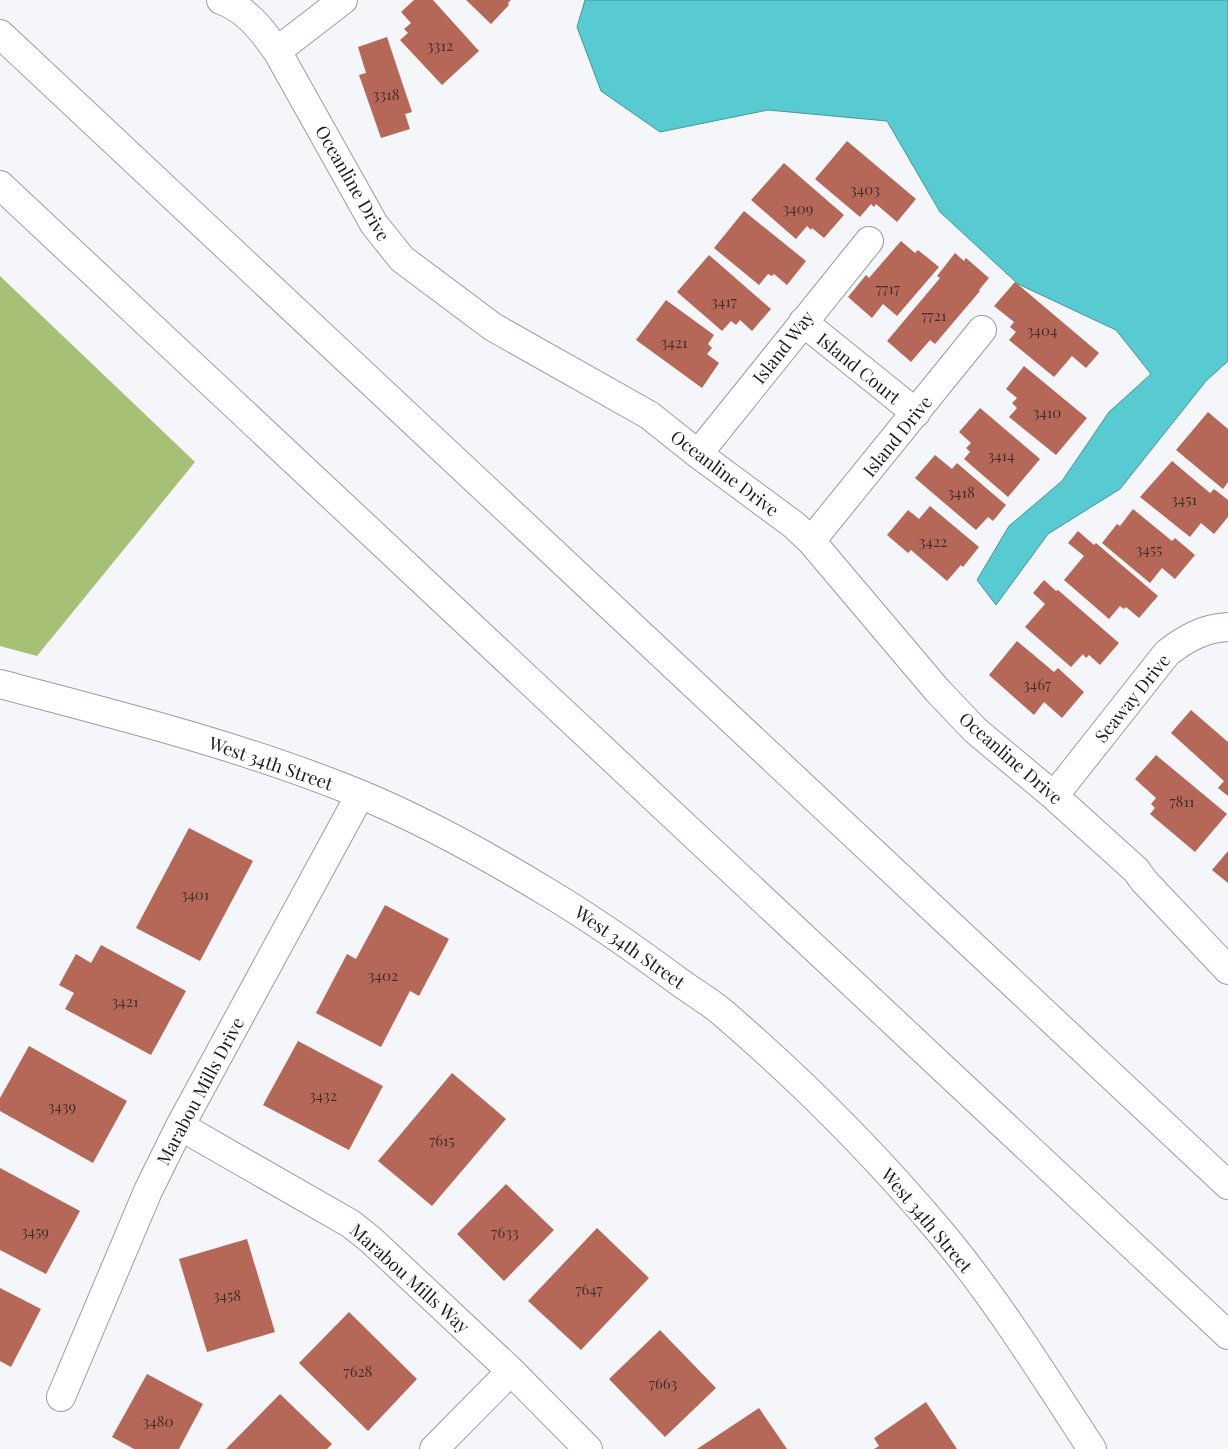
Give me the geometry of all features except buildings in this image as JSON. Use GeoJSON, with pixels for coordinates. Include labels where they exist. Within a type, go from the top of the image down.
{"type":"FeatureCollection","features":[{"type":"Feature","properties":{"kind":"main road","name":"Oceanline Drive"},"geometry":{"type":"LineString","coordinates":[[221,0],[229,2],[247,14],[278,51],[374,224],[402,260],[493,327],[649,415],[794,525],[811,541],[925,676],[969,724],[1054,796],[1136,870],[1228,970]]}},
{"type":"Feature","properties":{"kind":"main road"},"geometry":{"type":"LineString","coordinates":[[278,51],[343,0]]}},
{"type":"Feature","properties":{"kind":"main road"},"geometry":{"type":"LineString","coordinates":[[0,34],[1228,1185]]}},
{"type":"Feature","properties":{"kind":"main road"},"geometry":{"type":"LineString","coordinates":[[0,185],[1228,1335]]}},
{"type":"Feature","properties":{"kind":"main road","name":"Island Way"},"geometry":{"type":"LineString","coordinates":[[698,454],[869,241]]}},
{"type":"Feature","properties":{"kind":"main road","name":"Island Court"},"geometry":{"type":"LineString","coordinates":[[803,322],[916,413]]}},
{"type":"Feature","properties":{"kind":"main road","name":"Island Drive"},"geometry":{"type":"LineString","coordinates":[[811,541],[982,330]]}},
{"type":"Feature","properties":{"kind":"main road","name":"Seaway Drive"},"geometry":{"type":"LineString","coordinates":[[1054,796],[1166,653],[1189,637],[1216,627],[1228,626]]}},
{"type":"Feature","properties":{"kind":"main road","name":"West 34th Street"},"geometry":{"type":"LineString","coordinates":[[0,684],[207,741],[284,766],[360,794],[462,843],[561,899],[656,963],[701,996],[756,1041],[849,1129],[943,1235],[1011,1327],[1092,1449]]}},
{"type":"Feature","properties":{"kind":"main road","name":"Marabou Mills Drive"},"geometry":{"type":"LineString","coordinates":[[61,1397],[148,1191],[180,1126],[360,794]]}},
{"type":"Feature","properties":{"kind":"main road","name":"Marabou Mills Way"},"geometry":{"type":"LineString","coordinates":[[180,1126],[352,1224],[511,1371],[588,1449]]}},
{"type":"Feature","properties":{"kind":"main road"},"geometry":{"type":"LineString","coordinates":[[434,1449],[511,1371]]}},
{"type":"Feature","properties":{"kind":"green space"},"geometry":{"type":"Polygon","coordinates":[[[0,276],[195,462],[37,656],[0,646],[0,276]]]}},
{"type":"Feature","properties":{"kind":"water"},"geometry":{"type":"Polygon","coordinates":[[[585,0],[1228,0],[1228,361],[1206,381],[1120,489],[1048,534],[996,605],[977,580],[1009,526],[1062,481],[1109,412],[1151,374],[1116,330],[1018,284],[940,212],[887,121],[768,110],[660,132],[601,91],[577,27],[585,0]]]}}]}
